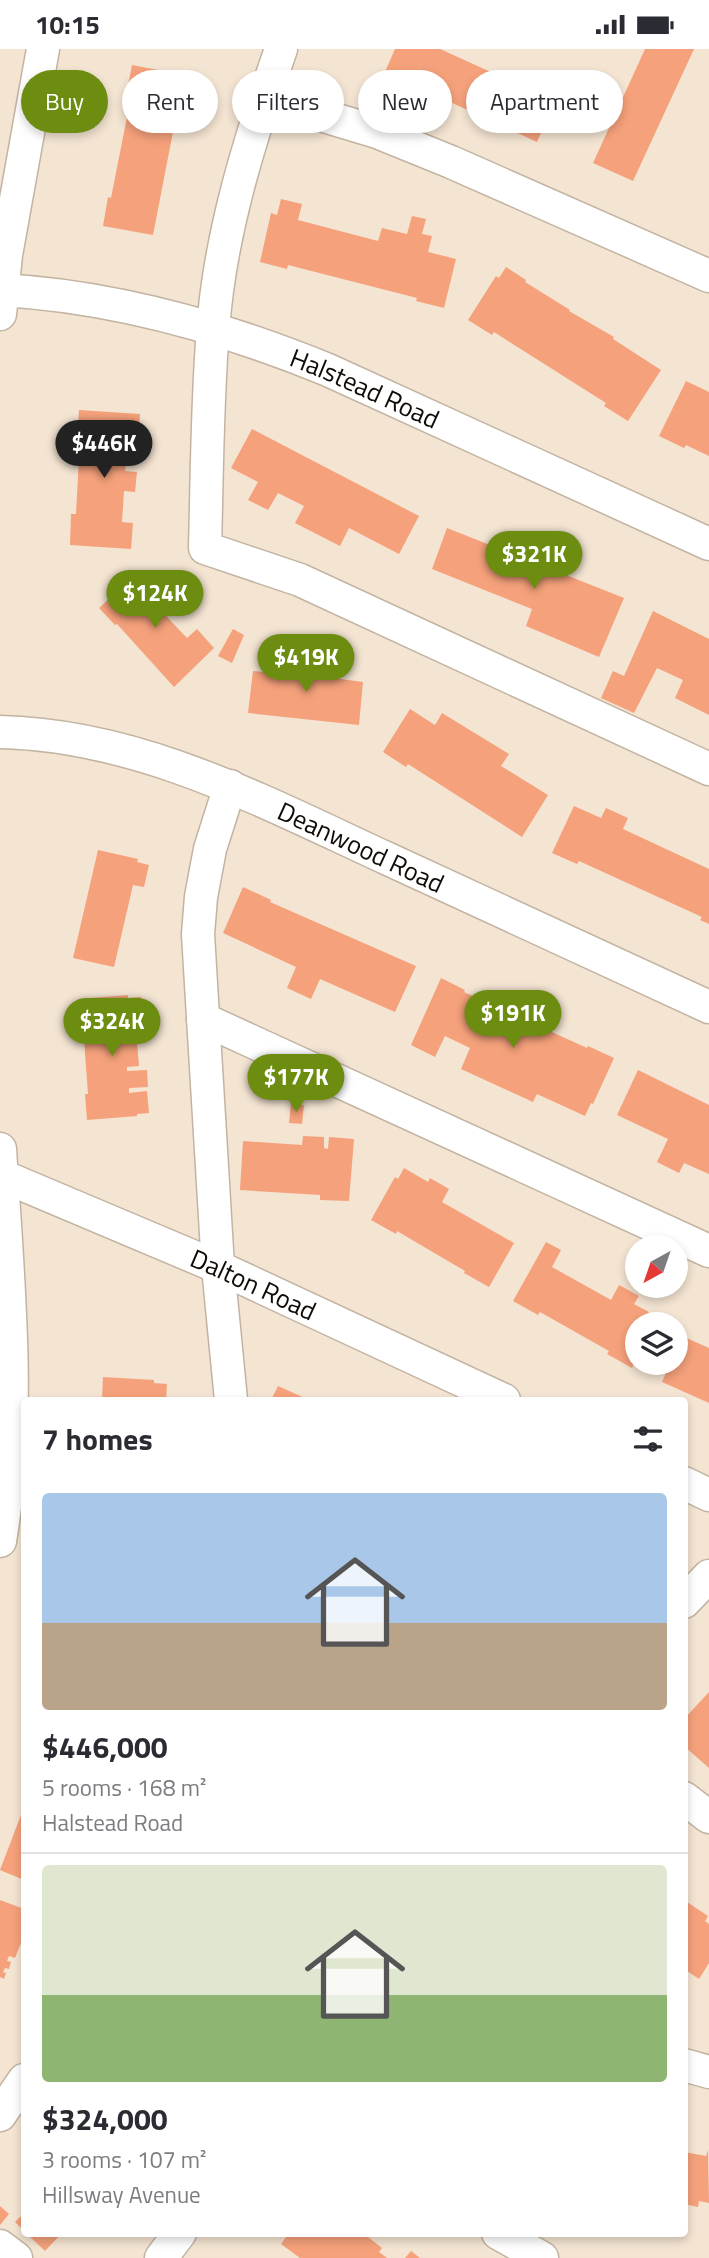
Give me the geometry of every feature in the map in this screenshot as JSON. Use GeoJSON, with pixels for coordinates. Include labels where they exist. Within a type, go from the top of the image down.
{"type":"FeatureCollection","features":[{"type":"Feature","properties":{"kind":"street"},"geometry":{"type":"LineString","coordinates":[[1,298],[6,255],[43,49]]}},
{"type":"Feature","properties":{"kind":"street"},"geometry":{"type":"LineString","coordinates":[[274,70],[281,49]]}},
{"type":"Feature","properties":{"kind":"street"},"geometry":{"type":"LineString","coordinates":[[344,123],[389,137],[709,276]]}},
{"type":"Feature","properties":{"kind":"street"},"geometry":{"type":"LineString","coordinates":[[253,133],[226,238],[213,328],[205,548],[300,580],[709,769]]}},
{"type":"Feature","properties":{"kind":"street","name":"Halstead Road"},"geometry":{"type":"LineString","coordinates":[[1,298],[46,293],[100,302],[213,328],[267,345],[328,370],[709,544]]}},
{"type":"Feature","properties":{"kind":"street","name":"Deanwood Road"},"geometry":{"type":"LineString","coordinates":[[0,732],[59,736],[103,744],[144,755],[230,786],[709,1007]]}},
{"type":"Feature","properties":{"kind":"street"},"geometry":{"type":"LineString","coordinates":[[230,786],[210,849],[201,897],[198,934],[218,1268],[231,1397]]}},
{"type":"Feature","properties":{"kind":"street"},"geometry":{"type":"LineString","coordinates":[[203,1019],[709,1251]]}},
{"type":"Feature","properties":{"kind":"street"},"geometry":{"type":"LineString","coordinates":[[0,1541],[10,1437],[12,1356],[1,1166]]}},
{"type":"Feature","properties":{"kind":"street","name":"Dalton Road"},"geometry":{"type":"LineString","coordinates":[[1,1166],[498,1397]]}},
{"type":"Feature","properties":{"kind":"street"},"geometry":{"type":"LineString","coordinates":[[688,1485],[709,1495]]}},
{"type":"Feature","properties":{"kind":"street"},"geometry":{"type":"LineString","coordinates":[[688,1598],[709,1576]]}},
{"type":"Feature","properties":{"kind":"street"},"geometry":{"type":"LineString","coordinates":[[688,1801],[709,1817]]}},
{"type":"Feature","properties":{"kind":"street"},"geometry":{"type":"LineString","coordinates":[[688,2066],[709,2072]]}},
{"type":"Feature","properties":{"kind":"street"},"geometry":{"type":"LineString","coordinates":[[0,2115],[21,2084]]}},
{"type":"Feature","properties":{"kind":"street"},"geometry":{"type":"LineString","coordinates":[[505,2237],[542,2258]]}},
{"type":"Feature","properties":{"kind":"street"},"geometry":{"type":"LineString","coordinates":[[0,2245],[16,2258]]}},
{"type":"Feature","properties":{"kind":"building"},"geometry":{"type":"Polygon","coordinates":[[[395,49],[440,49],[486,70],[466,70],[466,109],[452,103],[452,70],[386,70],[395,49]]]}},
{"type":"Feature","properties":{"kind":"building"},"geometry":{"type":"Polygon","coordinates":[[[645,49],[694,49],[633,181],[593,163],[607,133],[623,133],[623,97],[645,49]]]}},
{"type":"Feature","properties":{"kind":"building"},"geometry":{"type":"Polygon","coordinates":[[[132,65],[158,70],[131,70],[132,65]]]}},
{"type":"Feature","properties":{"kind":"building"},"geometry":{"type":"Polygon","coordinates":[[[124,133],[173,133],[153,235],[103,226],[108,197],[111,198],[124,133]]]}},
{"type":"Feature","properties":{"kind":"building"},"geometry":{"type":"Polygon","coordinates":[[[517,133],[541,133],[537,142],[517,133]]]}},
{"type":"Feature","properties":{"kind":"building"},"geometry":{"type":"Polygon","coordinates":[[[281,199],[302,204],[298,220],[378,241],[382,228],[407,234],[412,216],[426,219],[422,234],[432,236],[428,252],[456,259],[444,308],[416,301],[417,298],[288,265],[287,269],[260,262],[271,213],[277,215],[281,199]]]}},
{"type":"Feature","properties":{"kind":"building"},"geometry":{"type":"Polygon","coordinates":[[[506,267],[661,370],[628,421],[604,406],[606,403],[494,332],[492,335],[468,320],[496,276],[499,278],[506,267]]]}},
{"type":"Feature","properties":{"kind":"building"},"geometry":{"type":"Polygon","coordinates":[[[686,381],[709,392],[709,456],[659,436],[686,381]]]}},
{"type":"Feature","properties":{"kind":"building"},"geometry":{"type":"Polygon","coordinates":[[[79,410],[140,414],[138,441],[127,441],[125,471],[137,472],[135,492],[124,491],[122,522],[133,523],[131,549],[70,545],[71,514],[76,514],[79,410]]]}},
{"type":"Feature","properties":{"kind":"building"},"geometry":{"type":"Polygon","coordinates":[[[252,429],[419,516],[399,554],[349,528],[340,546],[295,523],[304,506],[278,493],[268,510],[248,500],[258,482],[231,468],[252,429]]]}},
{"type":"Feature","properties":{"kind":"building"},"geometry":{"type":"Polygon","coordinates":[[[447,528],[624,598],[599,657],[526,626],[532,609],[432,569],[447,528]]]}},
{"type":"Feature","properties":{"kind":"building"},"geometry":{"type":"Polygon","coordinates":[[[141,570],[159,589],[149,598],[187,638],[197,629],[214,648],[174,687],[99,608],[141,570]]]}},
{"type":"Feature","properties":{"kind":"building"},"geometry":{"type":"Polygon","coordinates":[[[653,611],[709,639],[709,715],[675,698],[683,680],[657,668],[634,713],[601,698],[613,671],[624,676],[653,611]]]}},
{"type":"Feature","properties":{"kind":"building"},"geometry":{"type":"Polygon","coordinates":[[[233,629],[244,635],[232,663],[218,656],[233,629]]]}},
{"type":"Feature","properties":{"kind":"building"},"geometry":{"type":"Polygon","coordinates":[[[285,654],[309,657],[308,665],[334,668],[333,678],[363,682],[359,725],[248,713],[253,671],[283,674],[285,654]]]}},
{"type":"Feature","properties":{"kind":"building"},"geometry":{"type":"Polygon","coordinates":[[[410,709],[435,725],[442,713],[509,754],[501,766],[548,795],[522,837],[408,764],[406,767],[383,752],[410,709]]]}},
{"type":"Feature","properties":{"kind":"building"},"geometry":{"type":"Polygon","coordinates":[[[574,806],[601,818],[606,808],[628,818],[623,829],[709,869],[709,924],[700,920],[702,917],[579,861],[577,864],[552,853],[574,806]]]}},
{"type":"Feature","properties":{"kind":"building"},"geometry":{"type":"Polygon","coordinates":[[[98,850],[138,859],[137,862],[149,865],[144,887],[133,885],[114,967],[73,958],[98,850]]]}},
{"type":"Feature","properties":{"kind":"building"},"geometry":{"type":"Polygon","coordinates":[[[243,887],[271,900],[270,902],[416,966],[395,1012],[320,979],[311,999],[287,988],[296,967],[223,933],[243,887]]]}},
{"type":"Feature","properties":{"kind":"building"},"geometry":{"type":"Polygon","coordinates":[[[441,978],[465,990],[464,992],[614,1058],[585,1116],[537,1094],[533,1102],[461,1069],[470,1048],[445,1036],[435,1057],[411,1045],[441,978]]]}},
{"type":"Feature","properties":{"kind":"building"},"geometry":{"type":"Polygon","coordinates":[[[128,995],[128,998],[141,997],[142,1020],[123,1022],[125,1044],[137,1043],[139,1066],[127,1067],[127,1071],[147,1070],[148,1087],[129,1088],[129,1093],[147,1091],[149,1113],[87,1120],[85,1094],[88,1094],[83,1026],[80,1026],[78,999],[128,995]]]}},
{"type":"Feature","properties":{"kind":"building"},"geometry":{"type":"Polygon","coordinates":[[[638,1070],[709,1105],[709,1174],[684,1163],[679,1173],[657,1162],[668,1139],[617,1115],[638,1070]]]}},
{"type":"Feature","properties":{"kind":"building"},"geometry":{"type":"Polygon","coordinates":[[[291,1104],[304,1105],[302,1124],[289,1123],[291,1104]]]}},
{"type":"Feature","properties":{"kind":"building"},"geometry":{"type":"Polygon","coordinates":[[[303,1136],[324,1137],[324,1148],[328,1149],[329,1137],[354,1139],[349,1201],[320,1200],[320,1195],[240,1190],[243,1141],[302,1145],[303,1136]]]}},
{"type":"Feature","properties":{"kind":"building"},"geometry":{"type":"Polygon","coordinates":[[[404,1168],[428,1182],[430,1178],[449,1189],[442,1202],[514,1243],[489,1287],[397,1231],[396,1234],[371,1220],[395,1177],[398,1179],[404,1168]]]}},
{"type":"Feature","properties":{"kind":"building"},"geometry":{"type":"Polygon","coordinates":[[[546,1242],[561,1250],[552,1267],[611,1300],[619,1285],[625,1288],[625,1299],[637,1299],[634,1304],[649,1312],[625,1312],[625,1364],[607,1354],[609,1351],[540,1312],[538,1315],[513,1301],[546,1242]]]}},
{"type":"Feature","properties":{"kind":"building"},"geometry":{"type":"Polygon","coordinates":[[[688,1339],[709,1348],[709,1403],[662,1382],[665,1375],[688,1375],[688,1339]]]}},
{"type":"Feature","properties":{"kind":"building"},"geometry":{"type":"Polygon","coordinates":[[[103,1377],[154,1380],[154,1383],[167,1384],[166,1397],[102,1397],[103,1377]]]}},
{"type":"Feature","properties":{"kind":"building"},"geometry":{"type":"Polygon","coordinates":[[[278,1386],[302,1397],[272,1397],[278,1386]]]}},
{"type":"Feature","properties":{"kind":"building"},"geometry":{"type":"Polygon","coordinates":[[[709,1692],[709,1768],[688,1750],[688,1715],[709,1692]]]}},
{"type":"Feature","properties":{"kind":"building"},"geometry":{"type":"Polygon","coordinates":[[[21,1815],[21,1879],[0,1870],[21,1815]]]}},
{"type":"Feature","properties":{"kind":"building"},"geometry":{"type":"Polygon","coordinates":[[[0,1900],[21,1908],[21,1943],[15,1958],[9,1956],[7,1961],[11,1962],[9,1969],[5,1968],[3,1972],[6,1973],[4,1979],[0,1977],[0,1900]]]}},
{"type":"Feature","properties":{"kind":"building"},"geometry":{"type":"Polygon","coordinates":[[[688,1903],[708,1916],[705,1921],[709,1924],[709,1963],[699,1979],[688,1972],[688,1903]]]}},
{"type":"Feature","properties":{"kind":"building"},"geometry":{"type":"Polygon","coordinates":[[[708,2150],[709,2203],[699,2201],[698,2207],[688,2205],[688,2153],[706,2156],[708,2150]]]}},
{"type":"Feature","properties":{"kind":"building"},"geometry":{"type":"Polygon","coordinates":[[[0,2206],[9,2214],[0,2225],[0,2206]]]}},
{"type":"Feature","properties":{"kind":"building"},"geometry":{"type":"Polygon","coordinates":[[[21,2216],[21,2228],[15,2222],[21,2216]]]}},
{"type":"Feature","properties":{"kind":"building"},"geometry":{"type":"Polygon","coordinates":[[[30,2237],[58,2237],[45,2251],[30,2237]]]}},
{"type":"Feature","properties":{"kind":"building"},"geometry":{"type":"Polygon","coordinates":[[[286,2237],[368,2237],[382,2248],[379,2252],[387,2258],[300,2258],[281,2244],[286,2237]]]}},
{"type":"Feature","properties":{"kind":"building"},"geometry":{"type":"Polygon","coordinates":[[[411,2251],[420,2258],[405,2258],[411,2251]]]}}]}
